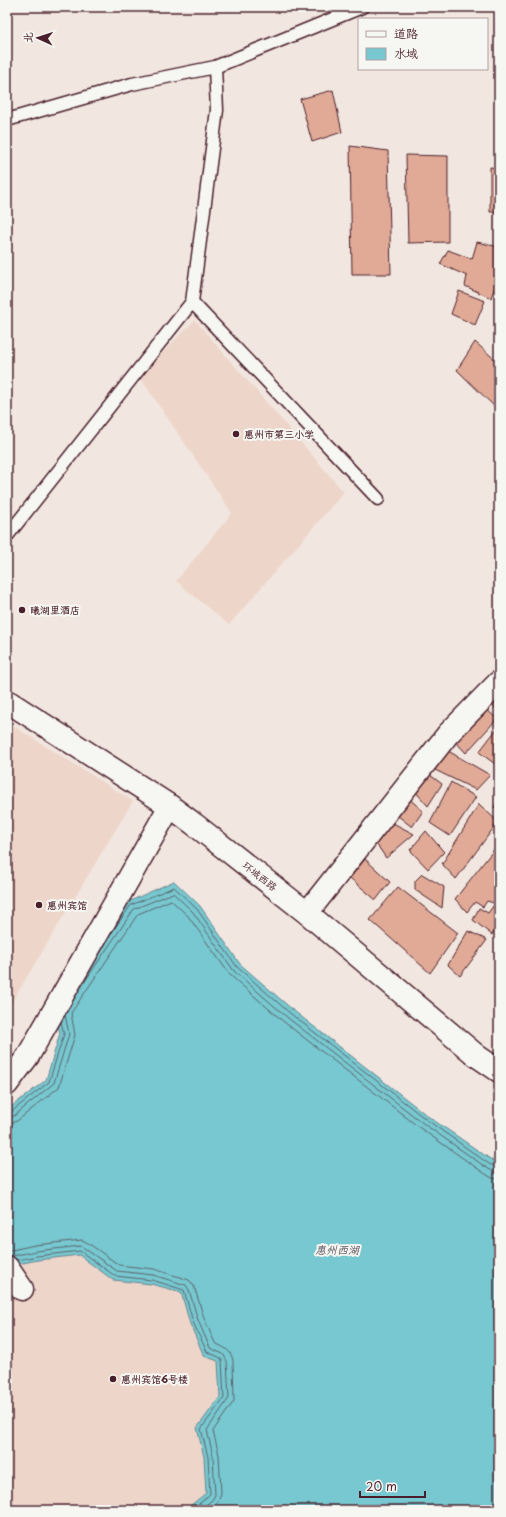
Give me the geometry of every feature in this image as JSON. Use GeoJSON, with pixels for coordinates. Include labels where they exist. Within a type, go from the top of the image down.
{"type":"FeatureCollection","features":[{"type":"Feature","properties":{"kind":"street"},"geometry":{"type":"LineString","coordinates":[[307,913],[448,734],[499,682]]}},
{"type":"Feature","properties":{"kind":"street","name":"环城西路"},"geometry":{"type":"LineString","coordinates":[[7,701],[170,806],[307,913],[477,1056],[499,1071]]}},
{"type":"Feature","properties":{"kind":"street"},"geometry":{"type":"LineString","coordinates":[[7,1084],[28,1056],[170,806]]}},
{"type":"Feature","properties":{"kind":"street"},"geometry":{"type":"LineString","coordinates":[[7,1267],[22,1289]]}},
{"type":"Feature","properties":{"kind":"lane"},"geometry":{"type":"LineString","coordinates":[[7,120],[132,84],[215,67],[362,7]]}},
{"type":"Feature","properties":{"kind":"lane"},"geometry":{"type":"LineString","coordinates":[[7,536],[192,302],[217,110],[215,67]]}},
{"type":"Feature","properties":{"kind":"lane"},"geometry":{"type":"LineString","coordinates":[[192,302],[378,499]]}},
{"type":"Feature","properties":{"kind":"shaded area","name":"惠州市第三小学"},"geometry":{"type":"Polygon","coordinates":[[[195,320],[344,492],[229,625],[176,581],[232,513],[139,376],[195,320]]]}},
{"type":"Feature","properties":{"kind":"shaded area","name":"惠州宾馆"},"geometry":{"type":"Polygon","coordinates":[[[7,722],[133,801],[7,1010],[7,722]]]}},
{"type":"Feature","properties":{"kind":"shaded area","name":"惠州宾馆6号楼"},"geometry":{"type":"Polygon","coordinates":[[[79,1255],[113,1280],[151,1284],[181,1292],[190,1324],[218,1361],[220,1397],[197,1428],[204,1457],[206,1493],[185,1510],[7,1510],[7,1266],[38,1260],[79,1255]]]}},
{"type":"Feature","properties":{"kind":"water","name":"惠州西湖"},"geometry":{"type":"Polygon","coordinates":[[[174,881],[200,906],[240,964],[294,1011],[429,1117],[499,1165],[499,1510],[185,1510],[206,1493],[204,1457],[197,1428],[220,1397],[218,1361],[204,1356],[190,1324],[181,1292],[151,1284],[113,1280],[79,1255],[38,1260],[7,1266],[7,1110],[46,1080],[60,1033],[54,1011],[128,902],[174,881]]]}},
{"type":"Feature","properties":{"kind":"building"},"geometry":{"type":"Polygon","coordinates":[[[333,90],[342,132],[312,142],[300,99],[333,90]]]}},
{"type":"Feature","properties":{"kind":"building"},"geometry":{"type":"Polygon","coordinates":[[[350,146],[388,151],[391,274],[352,274],[350,146]]]}},
{"type":"Feature","properties":{"kind":"building"},"geometry":{"type":"Polygon","coordinates":[[[406,155],[448,156],[448,242],[408,243],[406,155]]]}},
{"type":"Feature","properties":{"kind":"building"},"geometry":{"type":"Polygon","coordinates":[[[490,167],[499,168],[499,212],[490,212],[490,167]]]}},
{"type":"Feature","properties":{"kind":"building"},"geometry":{"type":"Polygon","coordinates":[[[477,242],[499,247],[499,274],[491,298],[465,286],[467,276],[440,264],[448,250],[472,259],[477,242]]]}},
{"type":"Feature","properties":{"kind":"building"},"geometry":{"type":"Polygon","coordinates":[[[459,291],[485,301],[475,325],[451,314],[459,291]]]}},
{"type":"Feature","properties":{"kind":"building"},"geometry":{"type":"Polygon","coordinates":[[[475,342],[499,363],[499,411],[457,370],[475,342]]]}},
{"type":"Feature","properties":{"kind":"building"},"geometry":{"type":"Polygon","coordinates":[[[499,693],[499,711],[489,703],[499,693]]]}},
{"type":"Feature","properties":{"kind":"building"},"geometry":{"type":"Polygon","coordinates":[[[483,706],[497,719],[466,753],[453,739],[483,706]]]}},
{"type":"Feature","properties":{"kind":"building"},"geometry":{"type":"Polygon","coordinates":[[[499,726],[499,767],[479,752],[499,726]]]}},
{"type":"Feature","properties":{"kind":"building"},"geometry":{"type":"Polygon","coordinates":[[[443,748],[490,775],[476,790],[431,768],[443,748]]]}},
{"type":"Feature","properties":{"kind":"building"},"geometry":{"type":"Polygon","coordinates":[[[426,772],[442,784],[428,806],[413,789],[426,772]]]}},
{"type":"Feature","properties":{"kind":"building"},"geometry":{"type":"Polygon","coordinates":[[[451,782],[476,797],[450,836],[430,823],[451,782]]]}},
{"type":"Feature","properties":{"kind":"building"},"geometry":{"type":"Polygon","coordinates":[[[405,795],[423,811],[412,827],[393,812],[405,795]]]}},
{"type":"Feature","properties":{"kind":"building"},"geometry":{"type":"Polygon","coordinates":[[[499,800],[499,811],[494,807],[499,800]]]}},
{"type":"Feature","properties":{"kind":"building"},"geometry":{"type":"Polygon","coordinates":[[[479,804],[498,822],[456,879],[442,864],[479,804]]]}},
{"type":"Feature","properties":{"kind":"building"},"geometry":{"type":"Polygon","coordinates":[[[389,821],[414,834],[386,858],[375,842],[389,821]]]}},
{"type":"Feature","properties":{"kind":"building"},"geometry":{"type":"Polygon","coordinates":[[[426,831],[444,852],[428,869],[410,850],[426,831]]]}},
{"type":"Feature","properties":{"kind":"building"},"geometry":{"type":"Polygon","coordinates":[[[499,843],[499,897],[494,903],[487,901],[483,907],[475,902],[467,912],[455,899],[499,843]]]}},
{"type":"Feature","properties":{"kind":"building"},"geometry":{"type":"Polygon","coordinates":[[[365,859],[390,882],[376,900],[350,878],[365,859]]]}},
{"type":"Feature","properties":{"kind":"building"},"geometry":{"type":"Polygon","coordinates":[[[422,874],[444,887],[442,908],[415,890],[415,881],[422,874]]]}},
{"type":"Feature","properties":{"kind":"building"},"geometry":{"type":"Polygon","coordinates":[[[398,887],[458,933],[430,973],[370,920],[398,887]]]}},
{"type":"Feature","properties":{"kind":"building"},"geometry":{"type":"Polygon","coordinates":[[[499,898],[499,924],[492,935],[473,920],[479,908],[488,913],[499,898]]]}},
{"type":"Feature","properties":{"kind":"building"},"geometry":{"type":"Polygon","coordinates":[[[468,931],[487,940],[460,976],[448,965],[468,931]]]}},
{"type":"Feature","properties":{"kind":"place","name":"惠州市第三小学"},"geometry":{"type":"Point","coordinates":[236,434]}},
{"type":"Feature","properties":{"kind":"place","name":"曦湖里酒店"},"geometry":{"type":"Point","coordinates":[22,610]}},
{"type":"Feature","properties":{"kind":"place","name":"惠州宾馆"},"geometry":{"type":"Point","coordinates":[39,905]}},
{"type":"Feature","properties":{"kind":"place","name":"惠州宾馆6号楼"},"geometry":{"type":"Point","coordinates":[113,1379]}}]}
